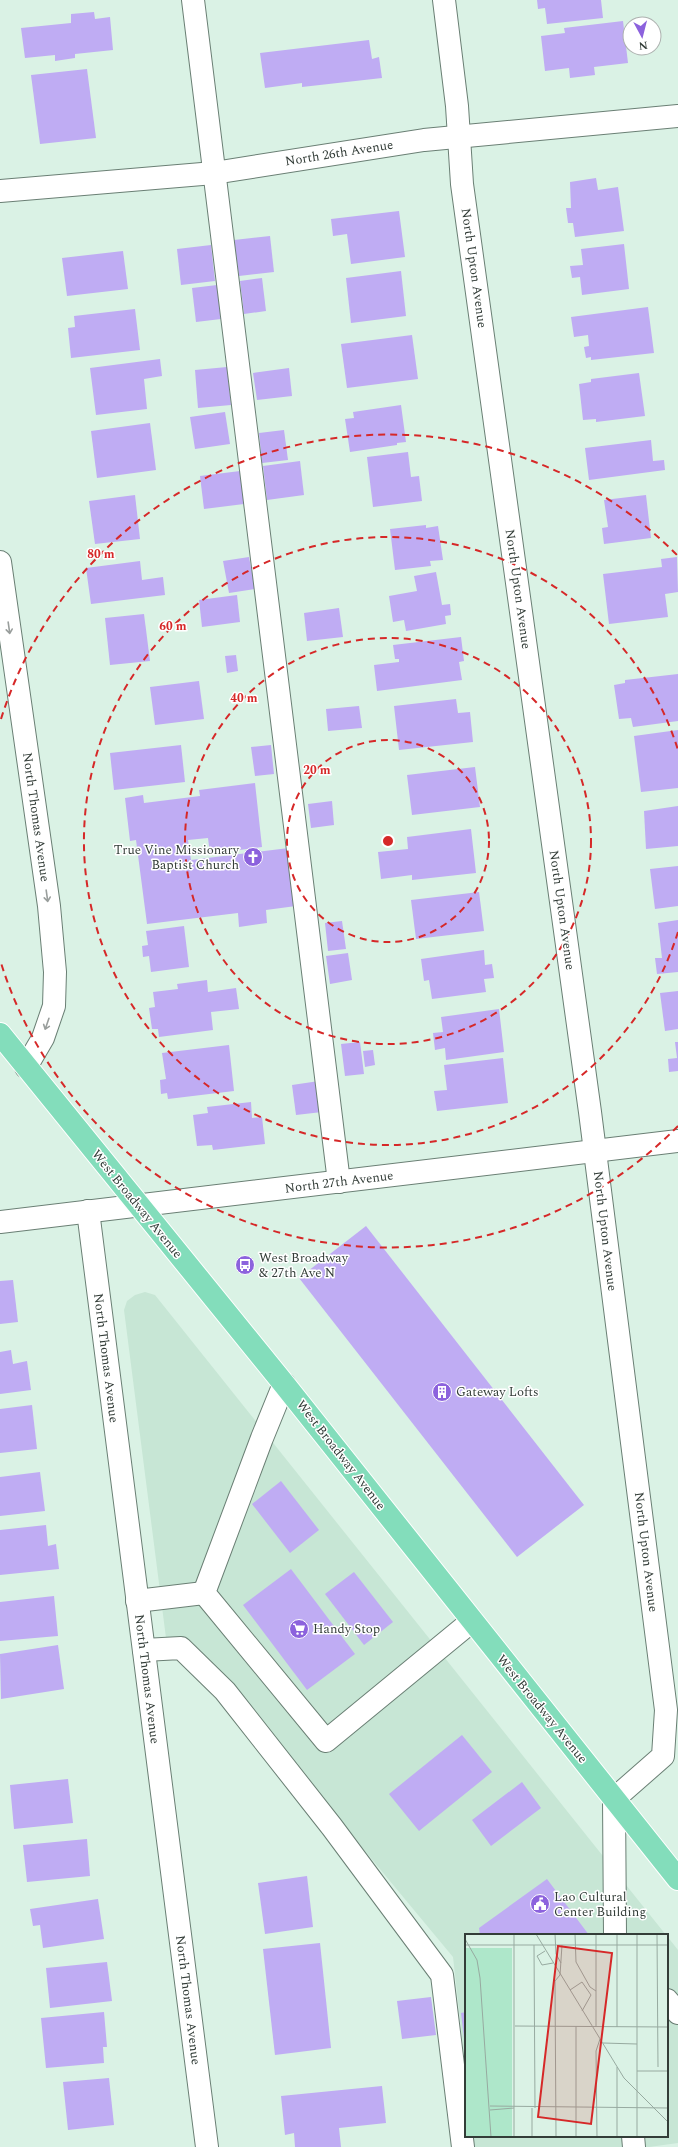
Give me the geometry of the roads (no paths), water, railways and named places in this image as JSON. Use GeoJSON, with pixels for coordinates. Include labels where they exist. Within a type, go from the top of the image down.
{"type":"FeatureCollection","features":[{"type":"Feature","properties":{"kind":"main road","name":"West Broadway Avenue"},"geometry":{"type":"LineString","coordinates":[[0,1034],[284,1384],[678,1879]]}},
{"type":"Feature","properties":{"kind":"street"},"geometry":{"type":"LineString","coordinates":[[193,0],[339,1182]]}},
{"type":"Feature","properties":{"kind":"street","name":"North Upton Avenue"},"geometry":{"type":"LineString","coordinates":[[444,0],[459,137],[462,184],[595,1151],[666,1710],[663,1756],[614,1799]]}},
{"type":"Feature","properties":{"kind":"street","name":"North 26th Avenue"},"geometry":{"type":"LineString","coordinates":[[0,191],[214,172],[424,140],[678,116]]}},
{"type":"Feature","properties":{"kind":"street","name":"North Thomas Avenue"},"geometry":{"type":"LineString","coordinates":[[0,562],[49,906],[55,972],[54,1006],[43,1038],[26,1067]]}},
{"type":"Feature","properties":{"kind":"street","name":"North 27th Avenue"},"geometry":{"type":"LineString","coordinates":[[0,1222],[678,1142]]}},
{"type":"Feature","properties":{"kind":"street","name":"North Thomas Avenue"},"geometry":{"type":"LineString","coordinates":[[88,1211],[207,2147]]}},
{"type":"Feature","properties":{"kind":"street"},"geometry":{"type":"LineString","coordinates":[[204,1593],[262,1438],[284,1384]]}},
{"type":"Feature","properties":{"kind":"street"},"geometry":{"type":"LineString","coordinates":[[137,1601],[204,1593]]}},
{"type":"Feature","properties":{"kind":"street"},"geometry":{"type":"LineString","coordinates":[[204,1593],[326,1741],[472,1621]]}},
{"type":"Feature","properties":{"kind":"street"},"geometry":{"type":"LineString","coordinates":[[144,1650],[181,1648],[225,1691],[332,1827],[442,1974],[463,2147]]}},
{"type":"Feature","properties":{"kind":"street"},"geometry":{"type":"LineString","coordinates":[[614,1799],[615,1934]]}},
{"type":"Feature","properties":{"kind":"street"},"geometry":{"type":"LineString","coordinates":[[668,2001],[678,2013]]}},
{"type":"Feature","properties":{"kind":"street"},"geometry":{"type":"LineString","coordinates":[[633,2137],[634,2147]]}},
{"type":"Feature","properties":{"kind":"place","name":"True Vine Missionary Baptist Church"},"geometry":{"type":"Point","coordinates":[253,857]}},
{"type":"Feature","properties":{"kind":"place","name":"West Broadway & 27th Ave N"},"geometry":{"type":"Point","coordinates":[245,1265]}},
{"type":"Feature","properties":{"kind":"place","name":"Gateway Lofts"},"geometry":{"type":"Point","coordinates":[442,1392]}},
{"type":"Feature","properties":{"kind":"place","name":"Handy Stop"},"geometry":{"type":"Point","coordinates":[299,1629]}},
{"type":"Feature","properties":{"kind":"place","name":"Lao Cultural Center Building"},"geometry":{"type":"Point","coordinates":[540,1904]}}]}
